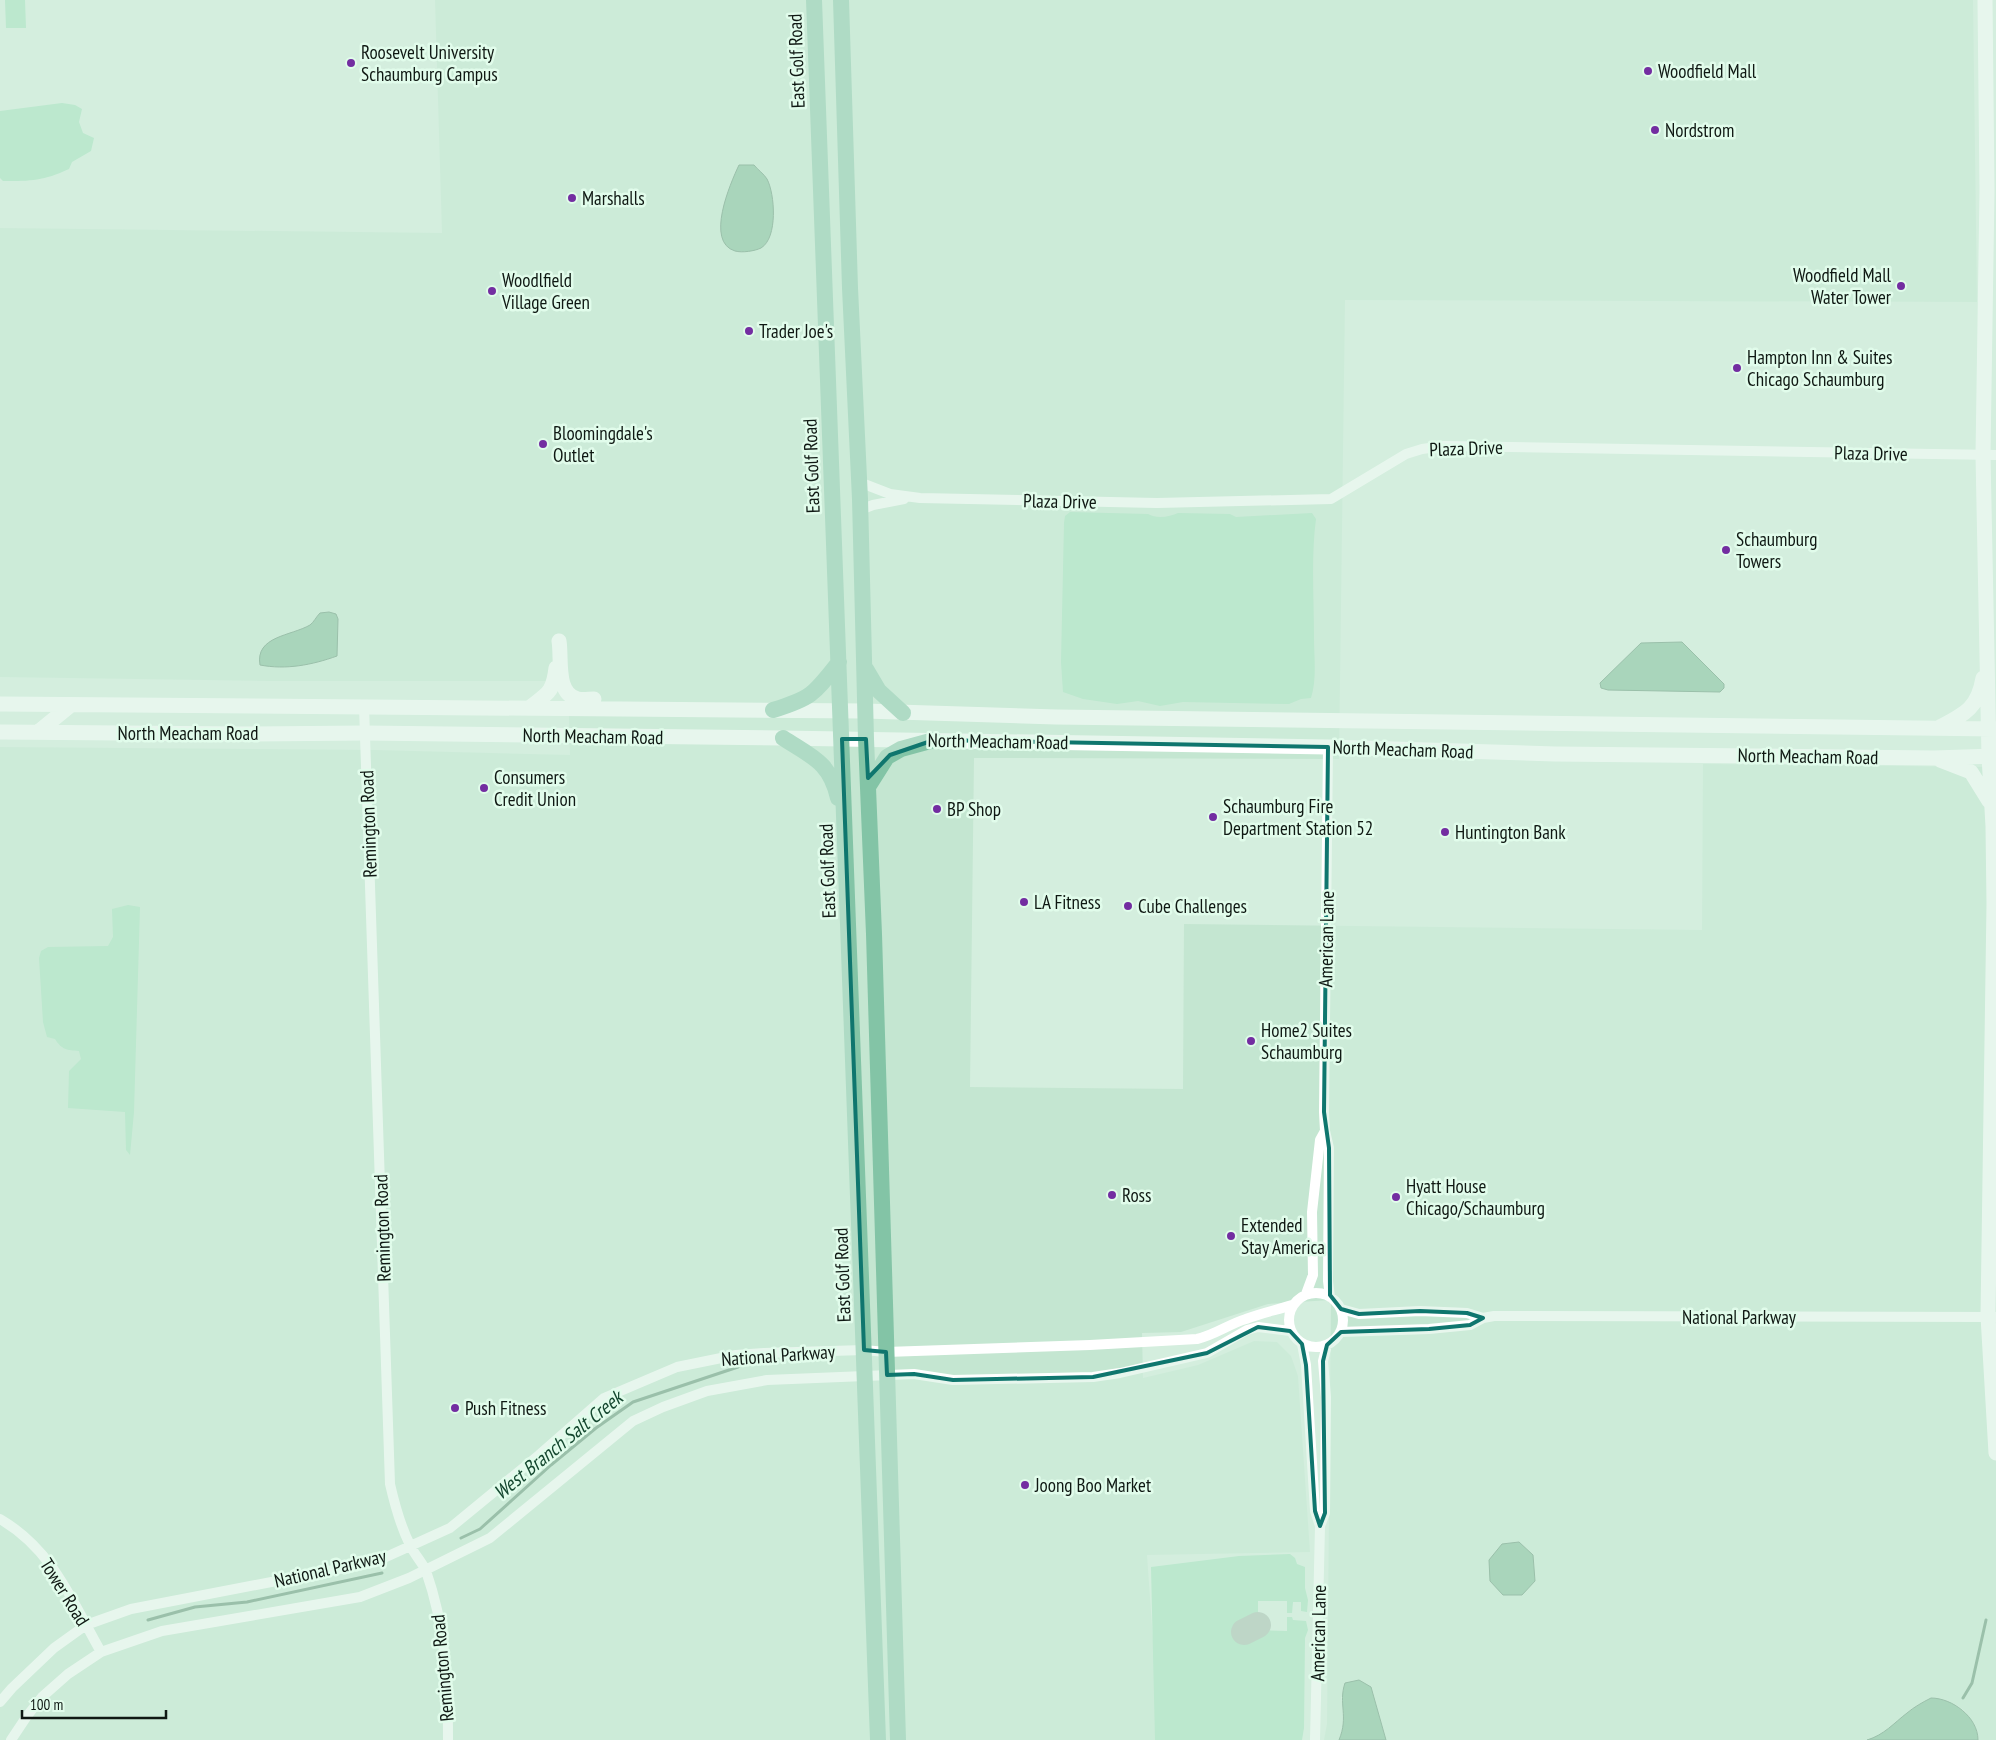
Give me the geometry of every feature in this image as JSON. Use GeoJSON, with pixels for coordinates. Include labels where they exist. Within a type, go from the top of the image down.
{"type":"FeatureCollection","features":[{"type":"Feature","properties":{"kind":"main road","name":"East Golf Road"},"geometry":{"type":"LineString","coordinates":[[814,0],[878,1740]]}},
{"type":"Feature","properties":{"kind":"main road"},"geometry":{"type":"LineString","coordinates":[[841,0],[850,288],[860,510],[898,1740]]}},
{"type":"Feature","properties":{"kind":"main road"},"geometry":{"type":"LineString","coordinates":[[1986,0],[1990,455],[1987,657],[1992,729],[1991,804],[1994,904],[1992,1317],[1996,1453]]}},
{"type":"Feature","properties":{"kind":"main road"},"geometry":{"type":"LineString","coordinates":[[529,708],[547,694],[554,684],[559,641],[562,681],[570,695],[579,699],[664,701],[681,709]]}},
{"type":"Feature","properties":{"kind":"main road"},"geometry":{"type":"LineString","coordinates":[[1936,729],[1965,714],[1972,707],[1982,685],[1987,657]]}},
{"type":"Feature","properties":{"kind":"main road"},"geometry":{"type":"LineString","coordinates":[[773,710],[797,703],[817,691],[839,662]]}},
{"type":"Feature","properties":{"kind":"main road"},"geometry":{"type":"LineString","coordinates":[[864,666],[879,691],[903,713]]}},
{"type":"Feature","properties":{"kind":"main road","name":"North Meacham Road"},"geometry":{"type":"LineString","coordinates":[[0,704],[865,711],[1056,717],[1992,729]]}},
{"type":"Feature","properties":{"kind":"main road"},"geometry":{"type":"LineString","coordinates":[[38,732],[71,705]]}},
{"type":"Feature","properties":{"kind":"main road","name":"North Meacham Road"},"geometry":{"type":"LineString","coordinates":[[0,732],[366,733],[784,738],[1328,747],[1548,754],[1934,758],[1992,756]]}},
{"type":"Feature","properties":{"kind":"main road"},"geometry":{"type":"LineString","coordinates":[[784,738],[825,766],[835,785],[845,827]]}},
{"type":"Feature","properties":{"kind":"main road"},"geometry":{"type":"LineString","coordinates":[[868,787],[887,756],[901,749],[934,740]]}},
{"type":"Feature","properties":{"kind":"main road"},"geometry":{"type":"LineString","coordinates":[[1934,758],[1971,772],[1991,804]]}},
{"type":"Feature","properties":{"kind":"street","name":"Plaza Drive"},"geometry":{"type":"LineString","coordinates":[[859,482],[890,494],[920,498],[1157,503],[1331,499],[1406,454],[1422,448],[1444,446],[1990,455]]}},
{"type":"Feature","properties":{"kind":"street","name":"Plaza Drive"},"geometry":{"type":"LineString","coordinates":[[860,510],[892,501],[920,498]]}},
{"type":"Feature","properties":{"kind":"street","name":"Remington Road"},"geometry":{"type":"LineString","coordinates":[[364,706],[390,1484],[397,1517],[411,1547],[425,1569],[441,1621],[448,1687],[448,1740]]}},
{"type":"Feature","properties":{"kind":"street","name":"American Lane"},"geometry":{"type":"LineString","coordinates":[[1328,747],[1324,1131],[1329,1148],[1328,1281],[1330,1297]]}},
{"type":"Feature","properties":{"kind":"street","name":"American Lane"},"geometry":{"type":"LineString","coordinates":[[1306,1294],[1313,1275],[1312,1212],[1320,1140],[1324,1131]]}},
{"type":"Feature","properties":{"kind":"street"},"geometry":{"type":"LineString","coordinates":[[1316,1292],[1330,1297],[1341,1309],[1343,1323],[1340,1332],[1335,1340],[1327,1345],[1310,1347],[1302,1344],[1290,1331],[1289,1314],[1292,1305],[1306,1294],[1316,1292]]}},
{"type":"Feature","properties":{"kind":"street","name":"National Parkway"},"geometry":{"type":"LineString","coordinates":[[0,1702],[54,1648],[86,1625],[131,1609],[375,1562],[450,1528],[539,1455],[604,1398],[677,1367],[736,1355],[1090,1345],[1198,1339],[1212,1335],[1225,1327],[1245,1319],[1292,1305]]}},
{"type":"Feature","properties":{"kind":"street","name":"National Parkway"},"geometry":{"type":"LineString","coordinates":[[1341,1309],[1359,1314],[1420,1311],[1468,1313],[1483,1318],[1992,1317]]}},
{"type":"Feature","properties":{"kind":"street","name":"National Parkway"},"geometry":{"type":"LineString","coordinates":[[1340,1332],[1429,1329],[1470,1325],[1483,1318]]}},
{"type":"Feature","properties":{"kind":"street","name":"National Parkway"},"geometry":{"type":"LineString","coordinates":[[11,1740],[42,1697],[68,1674],[101,1652],[162,1631],[360,1597],[409,1578],[490,1538],[633,1421],[663,1407],[707,1392],[767,1380],[887,1375],[914,1374],[953,1380],[1093,1377],[1120,1373],[1207,1353],[1247,1330],[1258,1327],[1273,1327],[1290,1331]]}},
{"type":"Feature","properties":{"kind":"street","name":"American Lane"},"geometry":{"type":"LineString","coordinates":[[1302,1344],[1306,1365],[1315,1511],[1320,1526]]}},
{"type":"Feature","properties":{"kind":"street","name":"American Lane"},"geometry":{"type":"LineString","coordinates":[[1315,1740],[1320,1526],[1325,1513],[1326,1397],[1323,1361],[1327,1345]]}},
{"type":"Feature","properties":{"kind":"street","name":"Tower Road"},"geometry":{"type":"LineString","coordinates":[[0,1519],[26,1537],[51,1564],[101,1652]]}},
{"type":"Feature","properties":{"kind":"highlighted area"},"geometry":{"type":"Polygon","coordinates":[[[842,739],[866,739],[868,778],[890,755],[934,740],[1328,747],[1324,1112],[1329,1148],[1330,1295],[1341,1309],[1359,1314],[1420,1311],[1467,1313],[1483,1318],[1470,1325],[1429,1329],[1341,1332],[1327,1345],[1323,1361],[1325,1513],[1320,1526],[1315,1511],[1306,1365],[1302,1344],[1290,1331],[1258,1327],[1207,1353],[1093,1377],[953,1380],[914,1374],[887,1375],[886,1352],[864,1350],[842,739]]]}},
{"type":"Feature","properties":{"kind":"shaded area"},"geometry":{"type":"Polygon","coordinates":[[[5,0],[25,0],[26,28],[6,28],[5,0]]]}},
{"type":"Feature","properties":{"kind":"shaded area"},"geometry":{"type":"Polygon","coordinates":[[[435,0],[1973,0],[1977,302],[1345,300],[1339,759],[974,758],[970,1087],[1183,1089],[1184,924],[1702,930],[1703,764],[1996,767],[1996,1740],[1978,1740],[1975,1727],[1965,1711],[1938,1698],[1931,1698],[1906,1713],[1897,1724],[1876,1737],[1867,1740],[1386,1740],[1373,1692],[1341,1697],[1345,1724],[1343,1732],[1339,1740],[1324,1740],[1327,1724],[1331,1300],[1268,1304],[1181,1332],[1142,1333],[1143,1378],[1198,1365],[1254,1341],[1277,1342],[1291,1356],[1298,1376],[1310,1552],[1147,1555],[1160,1740],[0,1740],[0,747],[376,750],[570,755],[568,682],[562,681],[268,681],[0,677],[0,228],[442,233],[435,0]]]}},
{"type":"Feature","properties":{"kind":"shaded area"},"geometry":{"type":"Polygon","coordinates":[[[62,103],[75,105],[82,109],[79,122],[83,133],[94,138],[91,151],[72,162],[69,169],[52,176],[30,180],[3,181],[0,178],[0,111],[62,103]]]}},
{"type":"Feature","properties":{"kind":"shaded area"},"geometry":{"type":"Polygon","coordinates":[[[739,165],[754,165],[764,175],[770,186],[773,205],[772,226],[766,243],[761,248],[745,252],[735,251],[726,246],[722,236],[721,225],[726,198],[739,165]]]}},
{"type":"Feature","properties":{"kind":"shaded area"},"geometry":{"type":"Polygon","coordinates":[[[1070,512],[1148,514],[1159,517],[1178,513],[1230,514],[1236,517],[1312,513],[1316,519],[1313,562],[1315,676],[1311,698],[1301,699],[1289,704],[1183,702],[1160,706],[1138,701],[1117,704],[1083,699],[1063,692],[1061,662],[1064,523],[1065,516],[1070,512]]]}},
{"type":"Feature","properties":{"kind":"shaded area"},"geometry":{"type":"Polygon","coordinates":[[[329,612],[336,614],[338,619],[337,656],[299,666],[279,667],[260,665],[260,655],[263,648],[269,642],[310,625],[320,613],[329,612]]]}},
{"type":"Feature","properties":{"kind":"shaded area"},"geometry":{"type":"Polygon","coordinates":[[[1682,642],[1724,684],[1724,688],[1720,692],[1608,690],[1601,688],[1600,683],[1641,643],[1682,642]]]}},
{"type":"Feature","properties":{"kind":"shaded area"},"geometry":{"type":"Polygon","coordinates":[[[128,905],[140,907],[134,1112],[130,1155],[126,1150],[125,1112],[68,1108],[69,1071],[81,1059],[79,1051],[65,1049],[55,1039],[47,1037],[43,1022],[39,958],[41,951],[48,947],[108,946],[113,937],[112,909],[128,905]]]}},
{"type":"Feature","properties":{"kind":"shaded area"},"geometry":{"type":"Polygon","coordinates":[[[1519,1542],[1533,1555],[1535,1581],[1522,1595],[1503,1595],[1490,1581],[1489,1560],[1502,1544],[1519,1542]]]}},
{"type":"Feature","properties":{"kind":"shaded area"},"geometry":{"type":"Polygon","coordinates":[[[1290,1554],[1295,1558],[1297,1564],[1305,1567],[1305,1588],[1308,1600],[1307,1612],[1301,1611],[1301,1602],[1293,1602],[1292,1613],[1287,1613],[1287,1601],[1258,1601],[1258,1624],[1244,1631],[1244,1627],[1239,1627],[1239,1637],[1244,1637],[1244,1633],[1258,1626],[1258,1630],[1287,1631],[1287,1617],[1292,1617],[1293,1620],[1306,1621],[1308,1630],[1305,1638],[1304,1728],[1302,1740],[1155,1740],[1151,1567],[1239,1556],[1290,1554]]]}},
{"type":"Feature","properties":{"kind":"shaded area"},"geometry":{"type":"Polygon","coordinates":[[[1359,1680],[1371,1687],[1386,1740],[1339,1740],[1343,1724],[1343,1690],[1345,1683],[1359,1680]]]}},
{"type":"Feature","properties":{"kind":"shaded area"},"geometry":{"type":"Polygon","coordinates":[[[1931,1698],[1947,1701],[1962,1710],[1974,1724],[1978,1740],[1867,1740],[1884,1732],[1913,1709],[1931,1698]]]}},
{"type":"Feature","properties":{"kind":"waterway","name":"West Branch Salt Creek"},"geometry":{"type":"LineString","coordinates":[[461,1538],[480,1529],[551,1465],[596,1428],[633,1402],[738,1367]]}},
{"type":"Feature","properties":{"kind":"waterway","name":"West Branch Salt Creek"},"geometry":{"type":"LineString","coordinates":[[148,1620],[195,1607],[247,1602],[382,1573]]}},
{"type":"Feature","properties":{"kind":"waterway","name":"West Branch Salt Creek"},"geometry":{"type":"LineString","coordinates":[[1963,1698],[1972,1683],[1986,1620]]}},
{"type":"Feature","properties":{"kind":"taxiway"},"geometry":{"type":"LineString","coordinates":[[1244,1632],[1258,1625]]}},
{"type":"Feature","properties":{"kind":"place","name":"Roosevelt University Schaumburg Campus"},"geometry":{"type":"Point","coordinates":[351,63]}},
{"type":"Feature","properties":{"kind":"place","name":"Woodfield Mall"},"geometry":{"type":"Point","coordinates":[1648,71]}},
{"type":"Feature","properties":{"kind":"place","name":"Nordstrom"},"geometry":{"type":"Point","coordinates":[1655,130]}},
{"type":"Feature","properties":{"kind":"place","name":"Marshalls"},"geometry":{"type":"Point","coordinates":[572,198]}},
{"type":"Feature","properties":{"kind":"place","name":"Woodfield Mall Water Tower"},"geometry":{"type":"Point","coordinates":[1901,286]}},
{"type":"Feature","properties":{"kind":"place","name":"Woodlfield Village Green"},"geometry":{"type":"Point","coordinates":[492,291]}},
{"type":"Feature","properties":{"kind":"place","name":"Trader Joe's"},"geometry":{"type":"Point","coordinates":[749,331]}},
{"type":"Feature","properties":{"kind":"place","name":"Hampton Inn & Suites Chicago Schaumburg"},"geometry":{"type":"Point","coordinates":[1737,368]}},
{"type":"Feature","properties":{"kind":"place","name":"Bloomingdale's Outlet"},"geometry":{"type":"Point","coordinates":[543,444]}},
{"type":"Feature","properties":{"kind":"place","name":"Schaumburg Towers"},"geometry":{"type":"Point","coordinates":[1726,550]}},
{"type":"Feature","properties":{"kind":"place","name":"Consumers Credit Union"},"geometry":{"type":"Point","coordinates":[484,788]}},
{"type":"Feature","properties":{"kind":"place","name":"BP Shop"},"geometry":{"type":"Point","coordinates":[937,809]}},
{"type":"Feature","properties":{"kind":"place","name":"Schaumburg Fire Department Station 52"},"geometry":{"type":"Point","coordinates":[1213,817]}},
{"type":"Feature","properties":{"kind":"place","name":"Huntington Bank"},"geometry":{"type":"Point","coordinates":[1445,832]}},
{"type":"Feature","properties":{"kind":"place","name":"LA Fitness"},"geometry":{"type":"Point","coordinates":[1024,902]}},
{"type":"Feature","properties":{"kind":"place","name":"Cube Challenges"},"geometry":{"type":"Point","coordinates":[1128,906]}},
{"type":"Feature","properties":{"kind":"place","name":"Home2 Suites Schaumburg"},"geometry":{"type":"Point","coordinates":[1251,1041]}},
{"type":"Feature","properties":{"kind":"place","name":"Ross"},"geometry":{"type":"Point","coordinates":[1112,1195]}},
{"type":"Feature","properties":{"kind":"place","name":"Hyatt House Chicago/Schaumburg"},"geometry":{"type":"Point","coordinates":[1396,1197]}},
{"type":"Feature","properties":{"kind":"place","name":"Extended Stay America"},"geometry":{"type":"Point","coordinates":[1231,1236]}},
{"type":"Feature","properties":{"kind":"place","name":"Push Fitness"},"geometry":{"type":"Point","coordinates":[455,1408]}},
{"type":"Feature","properties":{"kind":"place","name":"Joong Boo Market"},"geometry":{"type":"Point","coordinates":[1025,1485]}}]}
